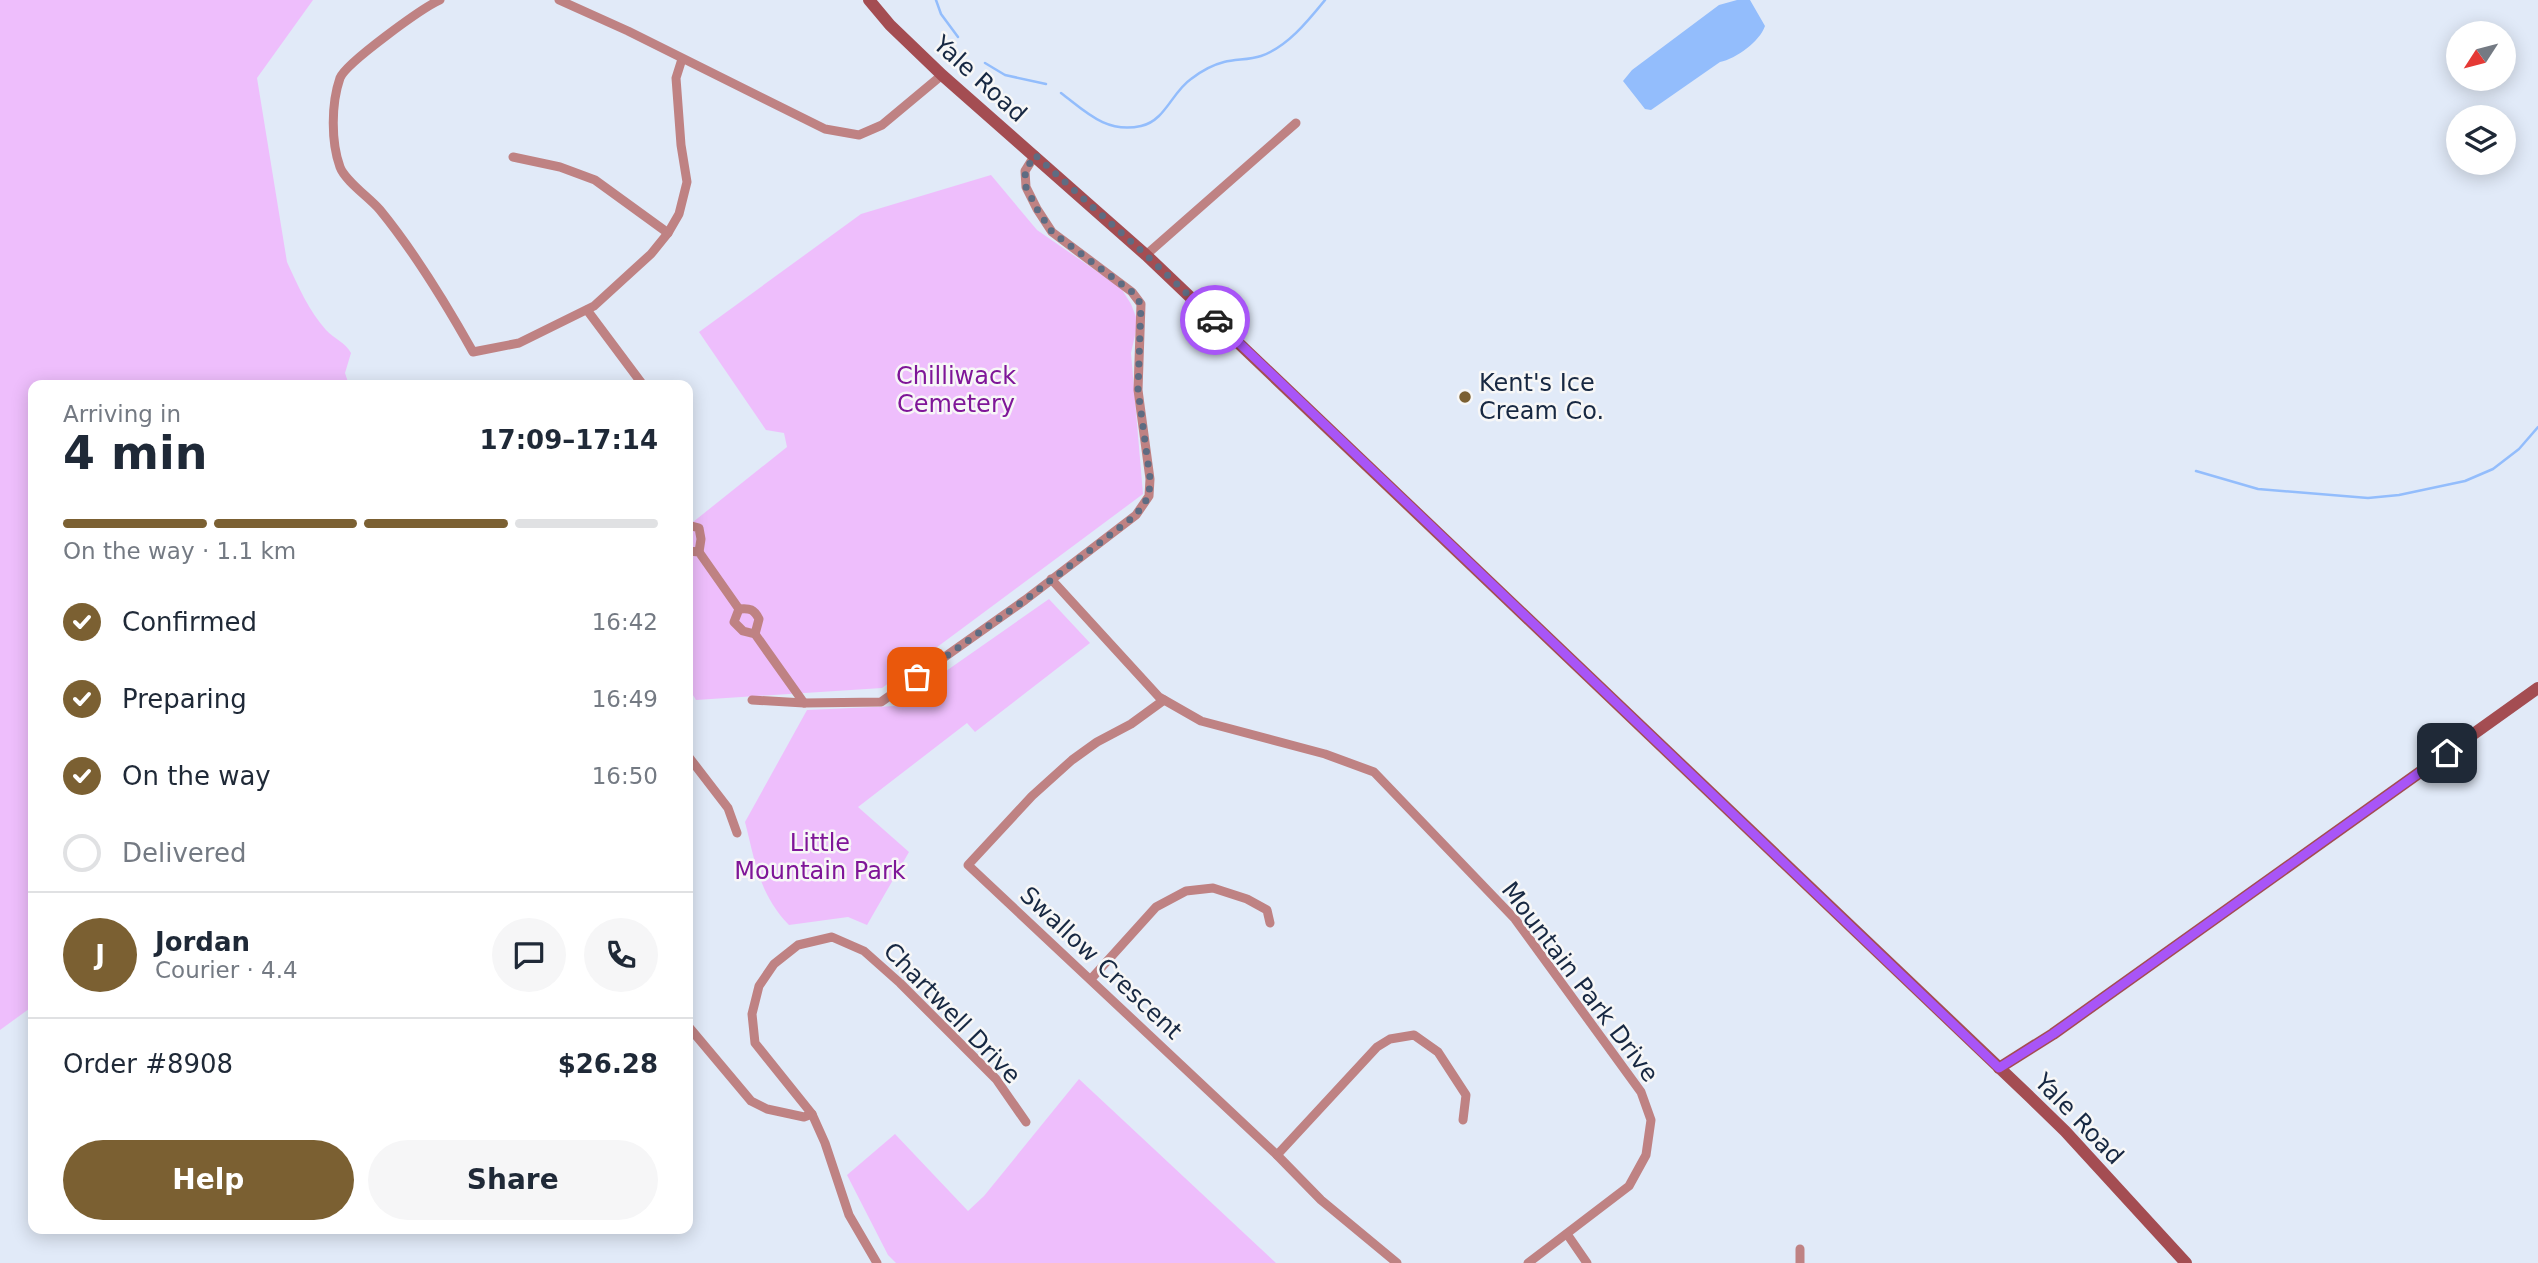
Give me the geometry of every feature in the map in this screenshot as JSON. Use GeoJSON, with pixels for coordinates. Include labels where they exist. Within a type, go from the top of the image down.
{"type":"FeatureCollection","features":[{"type":"Feature","properties":{"kind":"main road","name":"Yale Road"},"geometry":{"type":"LineString","coordinates":[[869,0],[890,25],[942,75],[1146,255],[2065,1131],[2186,1263]]}},
{"type":"Feature","properties":{"kind":"main road"},"geometry":{"type":"LineString","coordinates":[[1999,1068],[2053,1034],[2538,688]]}},
{"type":"Feature","properties":{"kind":"street"},"geometry":{"type":"LineString","coordinates":[[440,0],[359,57],[341,76],[335,104],[334,144],[342,171],[386,218],[438,290],[473,352],[519,343],[587,310],[651,254],[668,233],[679,214],[687,182],[676,78],[682,59]]}},
{"type":"Feature","properties":{"kind":"street"},"geometry":{"type":"LineString","coordinates":[[559,0],[825,129],[859,135],[882,124],[942,75]]}},
{"type":"Feature","properties":{"kind":"street"},"geometry":{"type":"LineString","coordinates":[[1146,255],[1296,123]]}},
{"type":"Feature","properties":{"kind":"street"},"geometry":{"type":"LineString","coordinates":[[752,700],[804,703],[881,702],[1136,515],[1149,496],[1150,478],[1138,390],[1141,304],[1132,292],[1052,232],[1026,187],[1025,171],[1035,155]]}},
{"type":"Feature","properties":{"kind":"street"},"geometry":{"type":"LineString","coordinates":[[513,157],[560,167],[595,180],[668,233]]}},
{"type":"Feature","properties":{"kind":"street"},"geometry":{"type":"LineString","coordinates":[[587,310],[639,380]]}},
{"type":"Feature","properties":{"kind":"street"},"geometry":{"type":"LineString","coordinates":[[693,526],[699,528],[699,552],[739,609]]}},
{"type":"Feature","properties":{"kind":"street"},"geometry":{"type":"LineString","coordinates":[[693,551],[699,552]]}},
{"type":"Feature","properties":{"kind":"street","name":"Mountain Park Drive"},"geometry":{"type":"LineString","coordinates":[[1051,579],[1164,700],[1201,721],[1325,754],[1374,772],[1515,919],[1641,1092],[1651,1120],[1646,1155],[1629,1186],[1567,1234]]}},
{"type":"Feature","properties":{"kind":"street"},"geometry":{"type":"LineString","coordinates":[[739,609],[748,608],[755,611],[759,620],[755,634]]}},
{"type":"Feature","properties":{"kind":"street"},"geometry":{"type":"LineString","coordinates":[[739,609],[734,622],[743,631],[755,634],[804,703]]}},
{"type":"Feature","properties":{"kind":"street","name":"Swallow Crescent"},"geometry":{"type":"LineString","coordinates":[[1164,700],[1072,760],[1032,796],[968,865],[1277,1155],[1321,1200],[1397,1263]]}},
{"type":"Feature","properties":{"kind":"street"},"geometry":{"type":"LineString","coordinates":[[693,762],[728,808],[737,833]]}},
{"type":"Feature","properties":{"kind":"street"},"geometry":{"type":"LineString","coordinates":[[1091,979],[1156,907],[1186,891],[1213,888],[1247,899],[1267,909],[1270,923]]}},
{"type":"Feature","properties":{"kind":"street","name":"Chartwell Drive"},"geometry":{"type":"LineString","coordinates":[[877,1263],[849,1215],[825,1143],[812,1114],[755,1043],[752,1014],[759,986],[774,964],[798,945],[832,937],[864,951],[996,1079],[1026,1122]]}},
{"type":"Feature","properties":{"kind":"street"},"geometry":{"type":"LineString","coordinates":[[693,1032],[751,1101],[767,1109],[804,1117],[812,1114]]}},
{"type":"Feature","properties":{"kind":"street"},"geometry":{"type":"LineString","coordinates":[[1277,1155],[1377,1047],[1390,1039],[1414,1035],[1438,1052],[1466,1095],[1463,1120]]}},
{"type":"Feature","properties":{"kind":"street"},"geometry":{"type":"LineString","coordinates":[[1528,1263],[1567,1234],[1587,1263]]}},
{"type":"Feature","properties":{"kind":"street"},"geometry":{"type":"LineString","coordinates":[[1800,1249],[1800,1263]]}},
{"type":"Feature","properties":{"kind":"green space"},"geometry":{"type":"Polygon","coordinates":[[[0,0],[313,0],[257,78],[287,262],[314,315],[351,353],[345,373],[347,380],[28,380],[28,1010],[0,1030],[0,0]]]}},
{"type":"Feature","properties":{"kind":"green space","name":"Chilliwack Cemetery"},"geometry":{"type":"Polygon","coordinates":[[[991,175],[1037,230],[1121,288],[1138,322],[1131,353],[1143,494],[882,688],[696,700],[693,695],[693,522],[787,447],[784,433],[766,430],[699,332],[861,214],[991,175]]]}},
{"type":"Feature","properties":{"kind":"green space","name":"Little Mountain Park"},"geometry":{"type":"Polygon","coordinates":[[[1049,599],[1090,643],[975,732],[967,723],[858,807],[909,852],[867,925],[848,917],[789,925],[765,889],[755,864],[745,822],[807,710],[896,706],[1049,599]]]}},
{"type":"Feature","properties":{"kind":"green space"},"geometry":{"type":"Polygon","coordinates":[[[1079,1079],[1276,1263],[896,1263],[888,1255],[847,1175],[895,1134],[968,1211],[984,1196],[1079,1079]]]}},
{"type":"Feature","properties":{"kind":"water"},"geometry":{"type":"Polygon","coordinates":[[[1750,0],[1765,26],[1758,38],[1740,53],[1720,62],[1651,110],[1645,109],[1623,81],[1632,70],[1719,5],[1750,0]]]}},
{"type":"Feature","properties":{"kind":"waterway"},"geometry":{"type":"LineString","coordinates":[[936,0],[941,14],[958,37]]}},
{"type":"Feature","properties":{"kind":"waterway"},"geometry":{"type":"LineString","coordinates":[[1061,93],[1107,124],[1128,128],[1141,126],[1156,118],[1184,85],[1202,71],[1224,62],[1261,56],[1280,46],[1304,25],[1325,0]]}},
{"type":"Feature","properties":{"kind":"waterway"},"geometry":{"type":"LineString","coordinates":[[985,63],[1005,75],[1046,84]]}},
{"type":"Feature","properties":{"kind":"waterway"},"geometry":{"type":"LineString","coordinates":[[2196,471],[2258,489],[2368,498],[2399,495],[2465,481],[2493,469],[2519,449],[2538,427]]}},
{"type":"Feature","properties":{"kind":"way so far"},"geometry":{"type":"LineString","coordinates":[[917,677],[1025,600],[1136,515],[1149,496],[1150,478],[1138,390],[1141,304],[1116,278],[1052,232],[1026,187],[1025,171],[1035,155],[1215,320]]}},
{"type":"Feature","properties":{"kind":"place","name":"Kent's Ice Cream Co."},"geometry":{"type":"Point","coordinates":[1465,397]}},
{"type":"Feature","properties":{"kind":"route"},"geometry":{"type":"LineString","coordinates":[[1215,320],[1999,1068],[2053,1034],[2447,753]]}}]}
